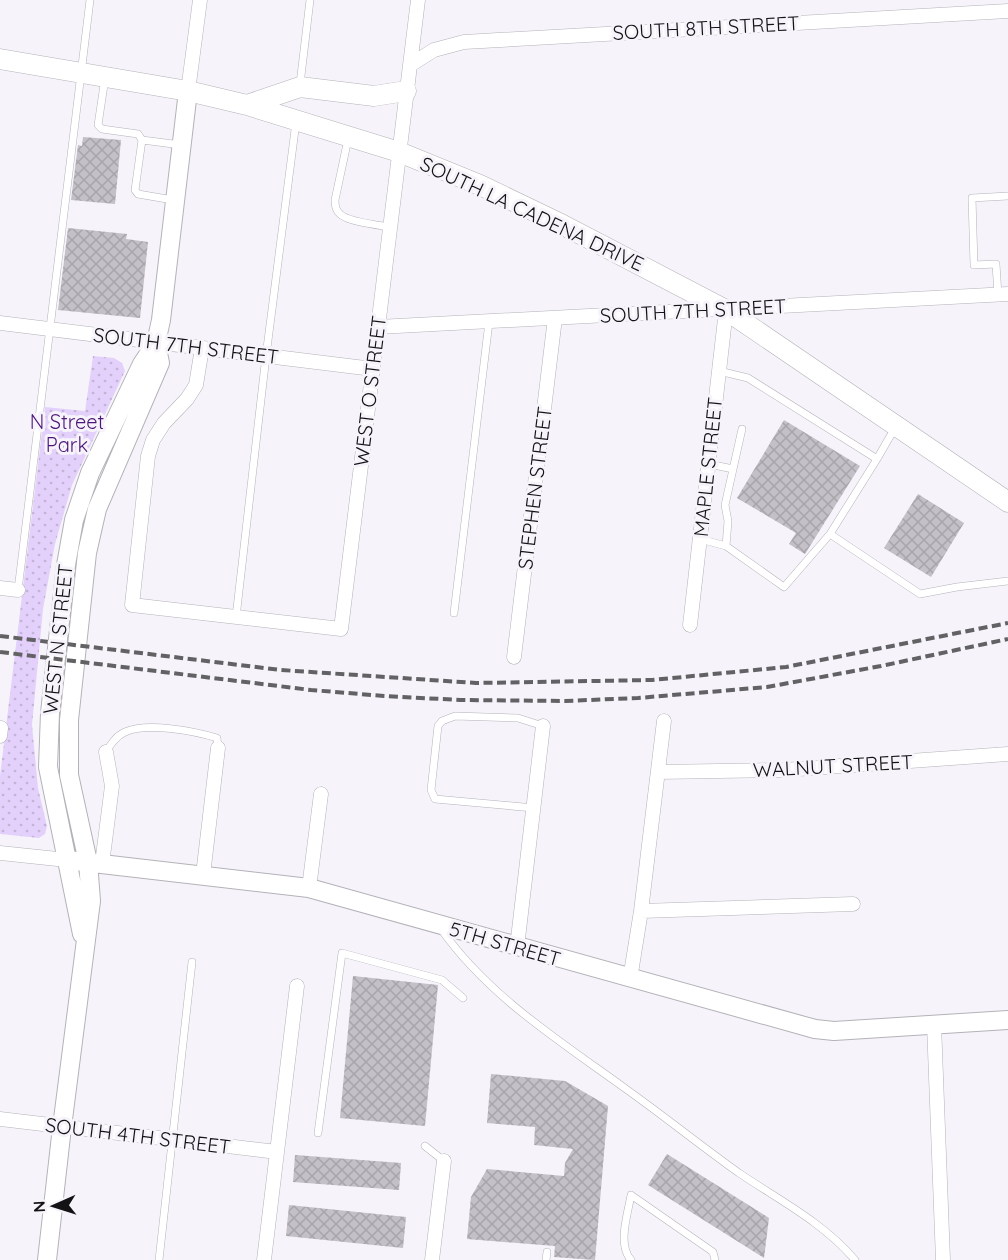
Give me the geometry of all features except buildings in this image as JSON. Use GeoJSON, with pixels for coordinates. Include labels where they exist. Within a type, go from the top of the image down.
{"type":"FeatureCollection","features":[{"type":"Feature","properties":{"kind":"main road","name":"SOUTH LA CADENA DRIVE"},"geometry":{"type":"LineString","coordinates":[[0,59],[188,91],[247,105],[399,152],[480,185],[563,225],[726,310],[1008,502]]}},
{"type":"Feature","properties":{"kind":"main road"},"geometry":{"type":"LineString","coordinates":[[247,105],[300,87],[374,96],[406,90]]}},
{"type":"Feature","properties":{"kind":"street"},"geometry":{"type":"LineString","coordinates":[[188,91],[200,0]]}},
{"type":"Feature","properties":{"kind":"street","name":"WEST O STREET"},"geometry":{"type":"LineString","coordinates":[[236,617],[341,629],[417,0]]}},
{"type":"Feature","properties":{"kind":"street","name":"SOUTH 8TH STREET"},"geometry":{"type":"LineString","coordinates":[[410,64],[434,50],[464,42],[1008,11]]}},
{"type":"Feature","properties":{"kind":"street","name":"WEST N STREET"},"geometry":{"type":"LineString","coordinates":[[84,951],[48,767],[50,713],[66,565],[74,520],[90,473],[142,363],[156,343],[161,320],[188,91]]}},
{"type":"Feature","properties":{"kind":"street","name":"SOUTH 7TH STREET"},"geometry":{"type":"LineString","coordinates":[[378,327],[1003,295]]}},
{"type":"Feature","properties":{"kind":"street","name":"MAPLE STREET"},"geometry":{"type":"LineString","coordinates":[[690,624],[726,310]]}},
{"type":"Feature","properties":{"kind":"street","name":"STEPHEN STREET"},"geometry":{"type":"LineString","coordinates":[[514,657],[555,318]]}},
{"type":"Feature","properties":{"kind":"street","name":"SOUTH 7TH STREET"},"geometry":{"type":"LineString","coordinates":[[0,323],[373,369]]}},
{"type":"Feature","properties":{"kind":"street","name":"WEST N STREET"},"geometry":{"type":"LineString","coordinates":[[47,1260],[95,863],[69,775],[69,731],[87,553],[97,509],[160,363],[156,343]]}},
{"type":"Feature","properties":{"kind":"street"},"geometry":{"type":"LineString","coordinates":[[202,348],[196,385],[187,399],[164,423],[153,440],[148,456],[132,605],[236,617]]}},
{"type":"Feature","properties":{"kind":"street"},"geometry":{"type":"LineString","coordinates":[[0,588],[18,590]]}},
{"type":"Feature","properties":{"kind":"street"},"geometry":{"type":"LineString","coordinates":[[630,979],[641,910],[664,721]]}},
{"type":"Feature","properties":{"kind":"street"},"geometry":{"type":"LineString","coordinates":[[517,947],[543,726]]}},
{"type":"Feature","properties":{"kind":"street"},"geometry":{"type":"LineString","coordinates":[[203,875],[218,748]]}},
{"type":"Feature","properties":{"kind":"street"},"geometry":{"type":"LineString","coordinates":[[95,863],[112,786],[106,752]]}},
{"type":"Feature","properties":{"kind":"street","name":"WALNUT STREET"},"geometry":{"type":"LineString","coordinates":[[658,772],[784,770],[1008,754]]}},
{"type":"Feature","properties":{"kind":"street"},"geometry":{"type":"LineString","coordinates":[[309,888],[321,794]]}},
{"type":"Feature","properties":{"kind":"street","name":"5TH STREET"},"geometry":{"type":"LineString","coordinates":[[0,853],[309,888],[815,1029],[834,1031],[1008,1020]]}},
{"type":"Feature","properties":{"kind":"street"},"geometry":{"type":"LineString","coordinates":[[641,910],[853,904]]}},
{"type":"Feature","properties":{"kind":"street"},"geometry":{"type":"LineString","coordinates":[[264,1260],[297,986]]}},
{"type":"Feature","properties":{"kind":"street"},"geometry":{"type":"LineString","coordinates":[[934,1024],[943,1260]]}},
{"type":"Feature","properties":{"kind":"street","name":"SOUTH 4TH STREET"},"geometry":{"type":"LineString","coordinates":[[0,1119],[277,1152]]}},
{"type":"Feature","properties":{"kind":"street"},"geometry":{"type":"LineString","coordinates":[[432,1260],[444,1161]]}},
{"type":"Feature","properties":{"kind":"lane"},"geometry":{"type":"LineString","coordinates":[[18,590],[90,0]]}},
{"type":"Feature","properties":{"kind":"lane"},"geometry":{"type":"LineString","coordinates":[[300,87],[310,0]]}},
{"type":"Feature","properties":{"kind":"lane"},"geometry":{"type":"LineString","coordinates":[[105,76],[98,125],[102,129],[138,134],[141,141],[135,190],[138,194],[175,200]]}},
{"type":"Feature","properties":{"kind":"lane"},"geometry":{"type":"LineString","coordinates":[[236,617],[266,356],[297,119]]}},
{"type":"Feature","properties":{"kind":"lane"},"geometry":{"type":"LineString","coordinates":[[348,136],[335,200],[336,207],[340,214],[347,218],[390,227]]}},
{"type":"Feature","properties":{"kind":"lane"},"geometry":{"type":"LineString","coordinates":[[141,141],[182,146]]}},
{"type":"Feature","properties":{"kind":"lane"},"geometry":{"type":"LineString","coordinates":[[1003,295],[996,264],[974,265],[972,198],[1008,196]]}},
{"type":"Feature","properties":{"kind":"lane"},"geometry":{"type":"LineString","coordinates":[[454,613],[489,321]]}},
{"type":"Feature","properties":{"kind":"lane"},"geometry":{"type":"LineString","coordinates":[[719,371],[747,378],[877,459]]}},
{"type":"Feature","properties":{"kind":"lane"},"geometry":{"type":"LineString","coordinates":[[700,539],[726,546],[784,587],[830,534],[896,426]]}},
{"type":"Feature","properties":{"kind":"lane"},"geometry":{"type":"LineString","coordinates":[[726,546],[728,521],[725,505],[742,429]]}},
{"type":"Feature","properties":{"kind":"lane"},"geometry":{"type":"LineString","coordinates":[[709,464],[733,469]]}},
{"type":"Feature","properties":{"kind":"lane"},"geometry":{"type":"LineString","coordinates":[[830,534],[920,594],[1008,581]]}},
{"type":"Feature","properties":{"kind":"lane"},"geometry":{"type":"LineString","coordinates":[[534,808],[441,801],[432,795],[432,780],[438,726],[447,718],[455,716],[518,718],[543,726]]}},
{"type":"Feature","properties":{"kind":"lane"},"geometry":{"type":"LineString","coordinates":[[106,752],[115,738],[124,732],[136,729],[178,730],[206,735],[217,738],[218,748]]}},
{"type":"Feature","properties":{"kind":"lane"},"geometry":{"type":"LineString","coordinates":[[438,924],[458,952],[512,1004],[737,1171],[813,1222],[843,1246],[855,1260]]}},
{"type":"Feature","properties":{"kind":"lane"},"geometry":{"type":"LineString","coordinates":[[318,1133],[342,952],[442,980],[463,998]]}},
{"type":"Feature","properties":{"kind":"lane"},"geometry":{"type":"LineString","coordinates":[[159,1260],[192,962]]}},
{"type":"Feature","properties":{"kind":"lane"},"geometry":{"type":"LineString","coordinates":[[425,1146],[444,1161]]}},
{"type":"Feature","properties":{"kind":"lane"},"geometry":{"type":"LineString","coordinates":[[631,1260],[624,1244],[631,1194],[712,1252],[715,1260]]}},
{"type":"Feature","properties":{"kind":"green space","name":"N Street Park"},"geometry":{"type":"Polygon","coordinates":[[[93,356],[114,358],[122,363],[125,371],[72,485],[55,544],[43,609],[32,725],[38,788],[47,826],[45,834],[39,838],[0,834],[0,776],[45,407],[85,411],[93,356]]]}},
{"type":"Feature","properties":{"kind":"railway"},"geometry":{"type":"LineString","coordinates":[[0,636],[281,670],[476,683],[652,680],[786,667],[1008,623]]}},
{"type":"Feature","properties":{"kind":"railway"},"geometry":{"type":"LineString","coordinates":[[0,652],[311,690],[460,700],[565,701],[638,698],[767,687],[1008,639]]}}]}
